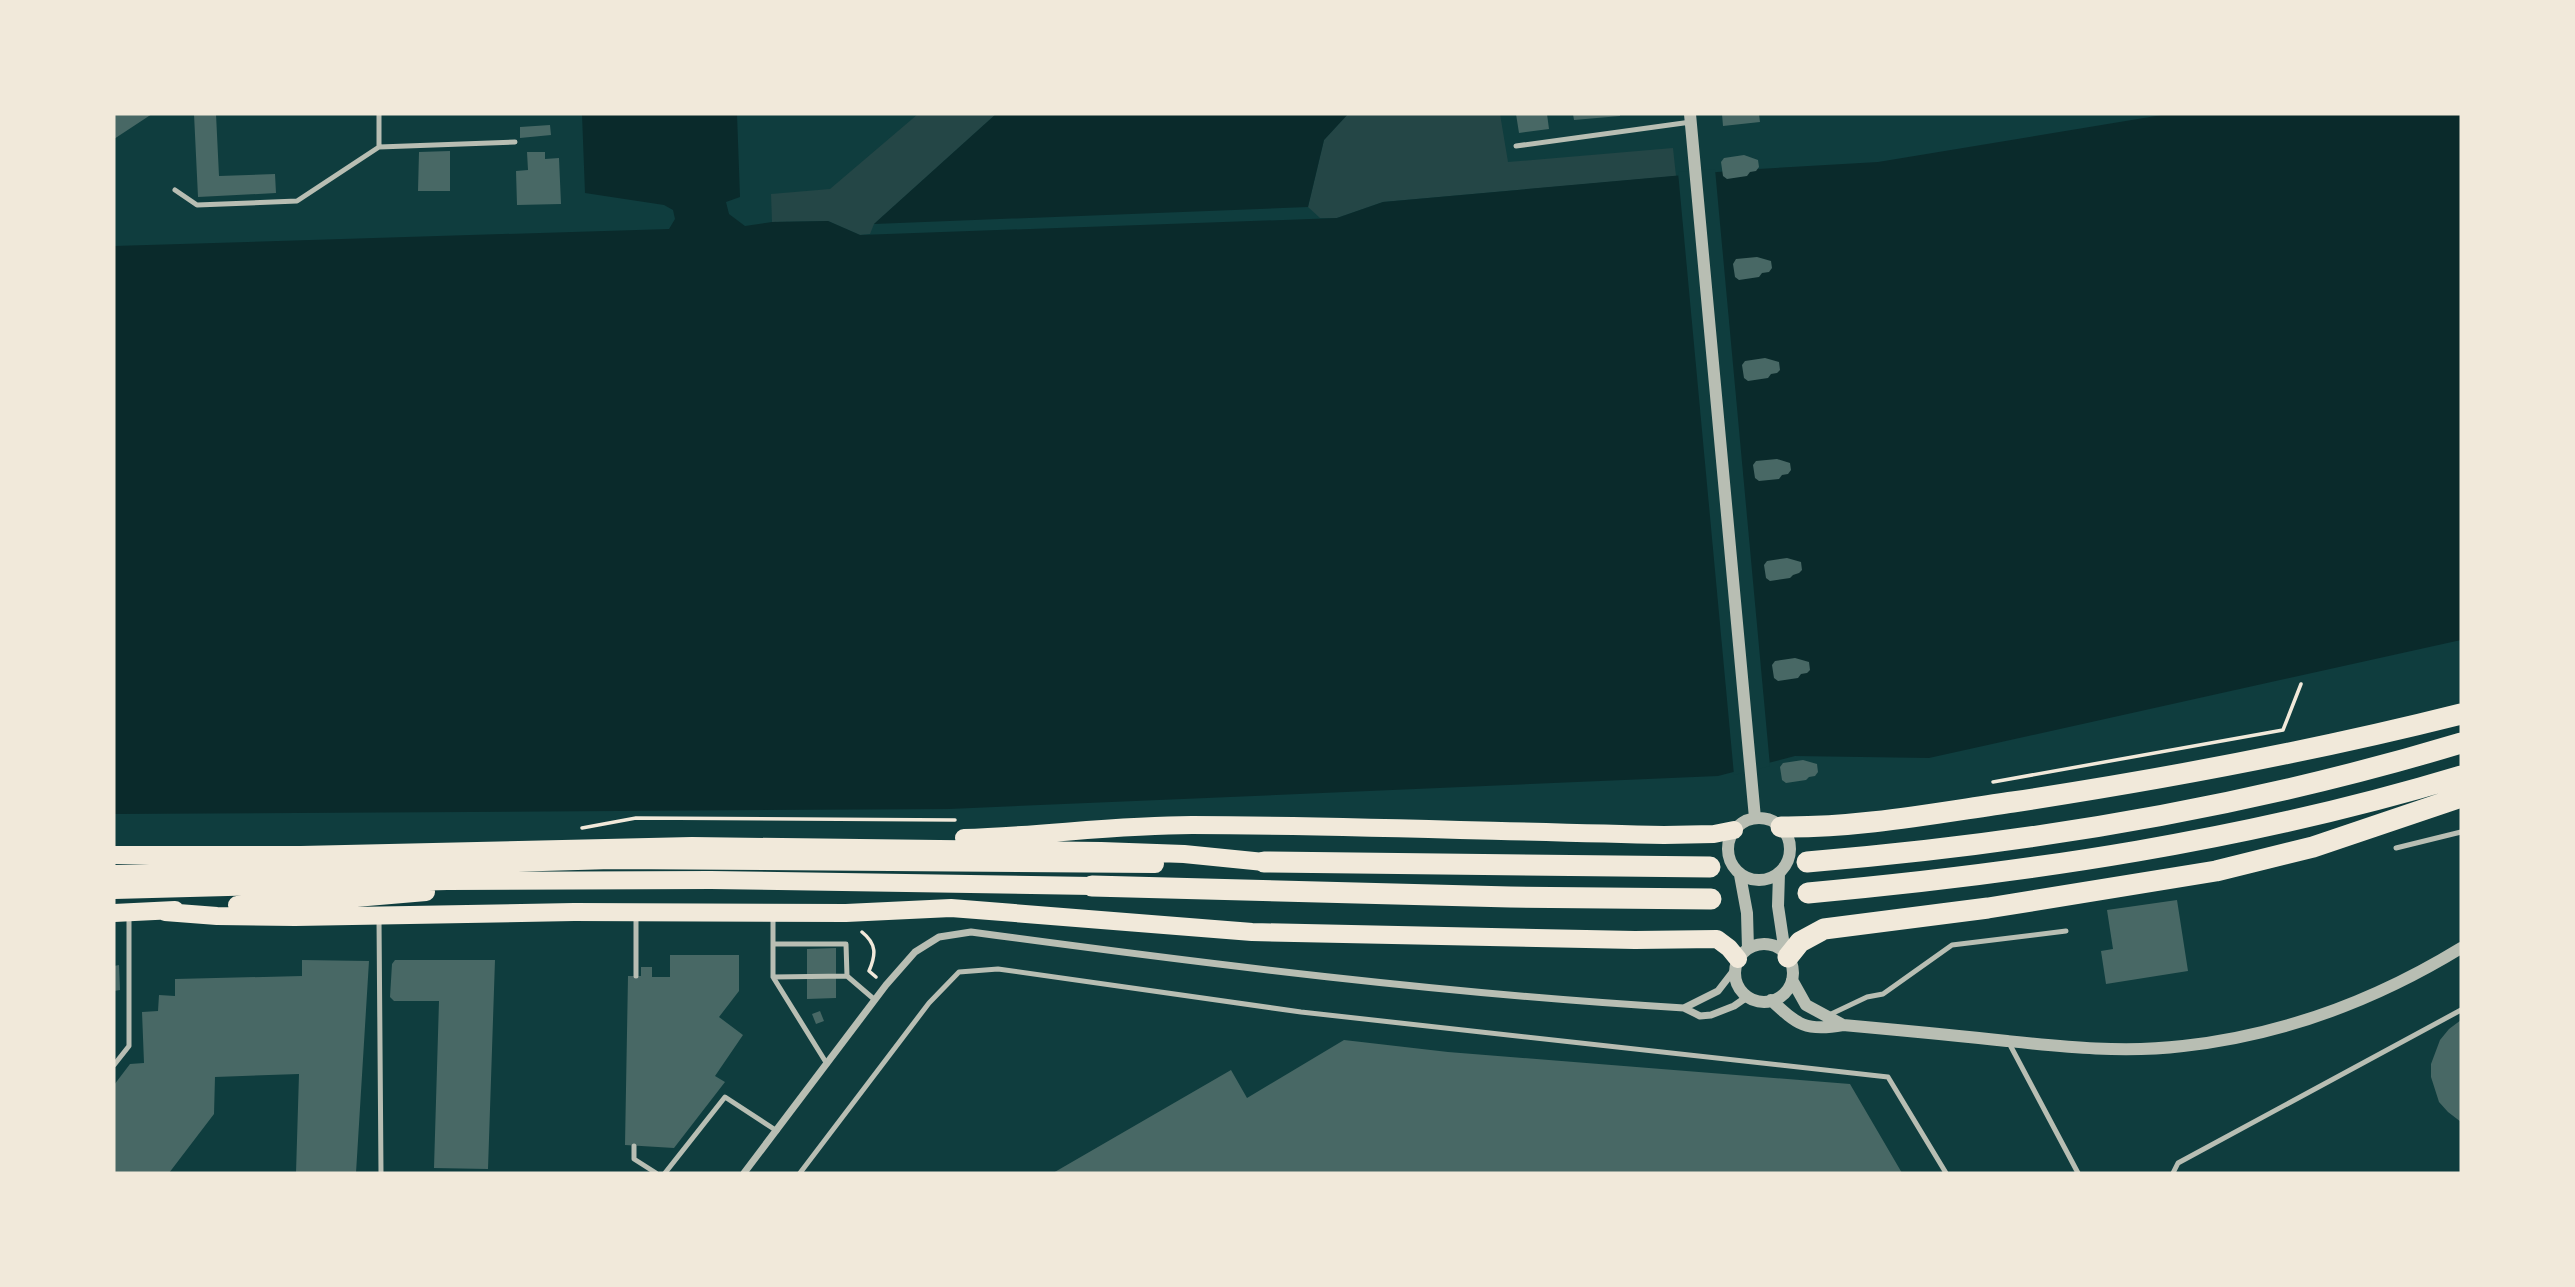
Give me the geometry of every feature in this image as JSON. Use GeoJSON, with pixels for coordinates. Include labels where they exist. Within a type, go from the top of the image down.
{"type":"FeatureCollection","features":[{"type":"Feature","properties":{"kind":"highway"},"geometry":{"type":"LineString","coordinates":[[1781,827],[1875,822],[2116,786],[2251,762],[2461,714]]}},
{"type":"Feature","properties":{"kind":"highway"},"geometry":{"type":"LineString","coordinates":[[1807,862],[1900,854],[2144,818],[2356,772],[2461,743]]}},
{"type":"Feature","properties":{"kind":"highway"},"geometry":{"type":"LineString","coordinates":[[1808,894],[1911,884],[2151,850],[2294,820],[2461,776]]}},
{"type":"Feature","properties":{"kind":"highway"},"geometry":{"type":"LineString","coordinates":[[1787,955],[1800,942],[1824,929],[1988,908],[2216,871],[2313,847],[2461,797]]}},
{"type":"Feature","properties":{"kind":"highway"},"geometry":{"type":"LineString","coordinates":[[1264,862],[1710,867]]}},
{"type":"Feature","properties":{"kind":"highway"},"geometry":{"type":"LineString","coordinates":[[1092,886],[1522,898],[1712,898]]}},
{"type":"Feature","properties":{"kind":"main road"},"geometry":{"type":"LineString","coordinates":[[829,848],[885,838],[997,837],[1081,828],[1191,825],[1664,835],[1714,834],[1734,830]]}},
{"type":"Feature","properties":{"kind":"main road"},"geometry":{"type":"LineString","coordinates":[[114,855],[301,855],[691,846],[1184,854],[1264,862]]}},
{"type":"Feature","properties":{"kind":"main road"},"geometry":{"type":"LineString","coordinates":[[114,874],[612,860],[1041,864],[1264,862]]}},
{"type":"Feature","properties":{"kind":"main road"},"geometry":{"type":"LineString","coordinates":[[114,890],[447,881],[711,880],[1092,886]]}},
{"type":"Feature","properties":{"kind":"main road"},"geometry":{"type":"LineString","coordinates":[[164,912],[218,905],[310,902],[454,891],[527,882]]}},
{"type":"Feature","properties":{"kind":"main road"},"geometry":{"type":"LineString","coordinates":[[122,913],[380,916],[636,912],[845,913],[951,908],[1252,932],[1622,940],[1717,939],[1740,959]]}},
{"type":"Feature","properties":{"kind":"street"},"geometry":{"type":"LineString","coordinates":[[1691,118],[1755,818]]}},
{"type":"Feature","properties":{"kind":"street"},"geometry":{"type":"LineString","coordinates":[[1792,980],[1784,993],[1771,1000],[1761,1001],[1747,997],[1739,987],[1747,913],[1740,875],[1728,857],[1727,847],[1734,830],[1747,820],[1766,819],[1781,827],[1788,840],[1788,859],[1779,873],[1778,906],[1792,968],[1792,980],[1806,1005],[1843,1025]]}},
{"type":"Feature","properties":{"kind":"street"},"geometry":{"type":"LineString","coordinates":[[1740,875],[1761,881],[1779,873]]}},
{"type":"Feature","properties":{"kind":"street"},"geometry":{"type":"LineString","coordinates":[[744,1173],[875,1000],[915,952],[926,943],[947,935],[971,932],[1367,981],[1684,1009],[1700,1016],[1711,1015],[1734,1006],[1747,997]]}},
{"type":"Feature","properties":{"kind":"street"},"geometry":{"type":"LineString","coordinates":[[1684,1009],[1718,991],[1740,959],[1762,944],[1772,945],[1787,955]]}},
{"type":"Feature","properties":{"kind":"street"},"geometry":{"type":"LineString","coordinates":[[1771,1000],[1798,1022],[1821,1029],[1843,1025],[2088,1049],[2182,1046],[2256,1034],[2302,1022],[2363,1000],[2404,981],[2461,948]]}},
{"type":"Feature","properties":{"kind":"lane"},"geometry":{"type":"LineString","coordinates":[[379,114],[380,148]]}},
{"type":"Feature","properties":{"kind":"lane"},"geometry":{"type":"LineString","coordinates":[[1516,146],[1691,118]]}},
{"type":"Feature","properties":{"kind":"lane"},"geometry":{"type":"LineString","coordinates":[[175,190],[197,205],[297,201],[380,148],[515,142]]}},
{"type":"Feature","properties":{"kind":"lane"},"geometry":{"type":"LineString","coordinates":[[2396,848],[2461,832]]}},
{"type":"Feature","properties":{"kind":"lane"},"geometry":{"type":"LineString","coordinates":[[636,912],[636,976]]}},
{"type":"Feature","properties":{"kind":"lane"},"geometry":{"type":"LineString","coordinates":[[114,1065],[129,1046],[122,913]]}},
{"type":"Feature","properties":{"kind":"lane"},"geometry":{"type":"LineString","coordinates":[[772,913],[774,977],[827,1064]]}},
{"type":"Feature","properties":{"kind":"lane"},"geometry":{"type":"LineString","coordinates":[[380,916],[381,1173]]}},
{"type":"Feature","properties":{"kind":"lane"},"geometry":{"type":"LineString","coordinates":[[1826,1016],[1867,997],[1883,994],[1952,946],[2066,931]]}},
{"type":"Feature","properties":{"kind":"lane"},"geometry":{"type":"LineString","coordinates":[[773,944],[846,944],[847,976]]}},
{"type":"Feature","properties":{"kind":"lane"},"geometry":{"type":"LineString","coordinates":[[800,1173],[929,1003],[958,972],[998,969],[1301,1012],[1888,1077],[1946,1173]]}},
{"type":"Feature","properties":{"kind":"lane"},"geometry":{"type":"LineString","coordinates":[[774,977],[847,976],[875,1000]]}},
{"type":"Feature","properties":{"kind":"lane"},"geometry":{"type":"LineString","coordinates":[[2173,1173],[2178,1163],[2461,1010]]}},
{"type":"Feature","properties":{"kind":"lane"},"geometry":{"type":"LineString","coordinates":[[2008,1041],[2078,1173]]}},
{"type":"Feature","properties":{"kind":"lane"},"geometry":{"type":"LineString","coordinates":[[664,1173],[724,1097],[777,1131]]}},
{"type":"Feature","properties":{"kind":"lane"},"geometry":{"type":"LineString","coordinates":[[634,1146],[634,1159],[656,1173]]}},
{"type":"Feature","properties":{"kind":"path"},"geometry":{"type":"LineString","coordinates":[[1983,783],[2283,730],[2301,684]]}},
{"type":"Feature","properties":{"kind":"path"},"geometry":{"type":"LineString","coordinates":[[579,828],[636,818],[964,820]]}},
{"type":"Feature","properties":{"kind":"shaded area"},"geometry":{"type":"Polygon","coordinates":[[[582,114],[737,114],[740,197],[726,202],[729,214],[745,226],[772,222],[828,221],[860,235],[1337,218],[1383,202],[1740,170],[1878,162],[2168,114],[2461,114],[2461,640],[1929,758],[1795,756],[1718,776],[949,809],[114,814],[114,246],[669,229],[675,219],[673,210],[664,205],[585,193],[582,114]]]}},
{"type":"Feature","properties":{"kind":"shaded area"},"geometry":{"type":"Polygon","coordinates":[[[918,114],[996,114],[874,224],[870,234],[860,235],[828,221],[772,222],[771,194],[830,189],[918,114]]]}},
{"type":"Feature","properties":{"kind":"shaded area"},"geometry":{"type":"Polygon","coordinates":[[[996,114],[1348,114],[1324,140],[1308,207],[874,224],[996,114]]]}},
{"type":"Feature","properties":{"kind":"shaded area"},"geometry":{"type":"Polygon","coordinates":[[[1348,114],[1500,114],[1508,162],[1673,148],[1676,176],[1383,202],[1337,218],[1320,218],[1308,207],[1324,140],[1348,114]]]}},
{"type":"Feature","properties":{"kind":"pier"},"geometry":{"type":"Polygon","coordinates":[[[1715,169],[1770,766],[1734,775],[1678,172],[1715,169]]]}},
{"type":"Feature","properties":{"kind":"building"},"geometry":{"type":"Polygon","coordinates":[[[116,114],[152,114],[114,139],[116,114]]]}},
{"type":"Feature","properties":{"kind":"building"},"geometry":{"type":"Polygon","coordinates":[[[194,114],[216,114],[219,176],[275,174],[276,193],[198,197],[194,114]]]}},
{"type":"Feature","properties":{"kind":"building"},"geometry":{"type":"Polygon","coordinates":[[[1516,114],[1547,114],[1549,129],[1519,133],[1516,114]]]}},
{"type":"Feature","properties":{"kind":"building"},"geometry":{"type":"Polygon","coordinates":[[[1573,114],[1620,114],[1620,116],[1574,120],[1573,114]]]}},
{"type":"Feature","properties":{"kind":"building"},"geometry":{"type":"Polygon","coordinates":[[[1722,114],[1759,114],[1760,122],[1723,126],[1722,114]]]}},
{"type":"Feature","properties":{"kind":"building"},"geometry":{"type":"Polygon","coordinates":[[[550,125],[551,135],[520,138],[520,127],[550,125]]]}},
{"type":"Feature","properties":{"kind":"building"},"geometry":{"type":"Polygon","coordinates":[[[450,151],[450,191],[418,191],[419,152],[450,151]]]}},
{"type":"Feature","properties":{"kind":"building"},"geometry":{"type":"Polygon","coordinates":[[[527,152],[545,152],[545,159],[559,158],[561,204],[517,205],[516,171],[528,170],[527,152]]]}},
{"type":"Feature","properties":{"kind":"building"},"geometry":{"type":"Polygon","coordinates":[[[1744,155],[1758,160],[1759,167],[1756,171],[1747,176],[1727,179],[1723,176],[1721,162],[1724,158],[1744,155]]]}},
{"type":"Feature","properties":{"kind":"building"},"geometry":{"type":"Polygon","coordinates":[[[1757,257],[1771,261],[1772,268],[1769,272],[1762,273],[1759,277],[1739,280],[1735,277],[1733,264],[1736,259],[1757,257]]]}},
{"type":"Feature","properties":{"kind":"building"},"geometry":{"type":"Polygon","coordinates":[[[1765,358],[1779,362],[1780,370],[1768,378],[1748,381],[1744,378],[1742,365],[1745,361],[1765,358]]]}},
{"type":"Feature","properties":{"kind":"building"},"geometry":{"type":"Polygon","coordinates":[[[1777,459],[1790,463],[1791,470],[1788,474],[1779,479],[1759,481],[1755,478],[1753,465],[1756,461],[1777,459]]]}},
{"type":"Feature","properties":{"kind":"building"},"geometry":{"type":"Polygon","coordinates":[[[1787,558],[1801,562],[1802,570],[1790,578],[1770,581],[1766,578],[1764,565],[1767,561],[1787,558]]]}},
{"type":"Feature","properties":{"kind":"building"},"geometry":{"type":"Polygon","coordinates":[[[1795,658],[1809,662],[1810,670],[1798,678],[1778,681],[1774,678],[1772,665],[1775,661],[1795,658]]]}},
{"type":"Feature","properties":{"kind":"building"},"geometry":{"type":"Polygon","coordinates":[[[1803,760],[1817,764],[1818,772],[1815,776],[1786,783],[1782,780],[1780,767],[1783,763],[1803,760]]]}},
{"type":"Feature","properties":{"kind":"building"},"geometry":{"type":"Polygon","coordinates":[[[2177,900],[2188,971],[2106,984],[2101,951],[2113,949],[2107,910],[2177,900]]]}},
{"type":"Feature","properties":{"kind":"building"},"geometry":{"type":"Polygon","coordinates":[[[836,948],[836,998],[807,999],[807,949],[836,948]]]}},
{"type":"Feature","properties":{"kind":"building"},"geometry":{"type":"Polygon","coordinates":[[[670,955],[739,955],[739,991],[719,1017],[743,1035],[715,1076],[725,1082],[674,1148],[625,1145],[628,976],[641,976],[641,967],[652,967],[652,977],[670,977],[670,955]]]}},
{"type":"Feature","properties":{"kind":"building"},"geometry":{"type":"Polygon","coordinates":[[[302,960],[369,961],[356,1173],[296,1173],[299,1074],[215,1077],[214,1114],[169,1173],[114,1173],[114,1085],[130,1064],[144,1063],[142,1012],[158,1011],[159,995],[175,996],[175,979],[302,976],[302,960]]]}},
{"type":"Feature","properties":{"kind":"building"},"geometry":{"type":"Polygon","coordinates":[[[395,960],[495,960],[488,1169],[434,1168],[439,1001],[394,1001],[390,997],[392,964],[395,960]]]}},
{"type":"Feature","properties":{"kind":"building"},"geometry":{"type":"Polygon","coordinates":[[[119,965],[120,990],[114,991],[114,966],[119,965]]]}},
{"type":"Feature","properties":{"kind":"building"},"geometry":{"type":"Polygon","coordinates":[[[820,1011],[824,1021],[816,1024],[812,1014],[820,1011]]]}},
{"type":"Feature","properties":{"kind":"building"},"geometry":{"type":"Polygon","coordinates":[[[2461,1020],[2461,1122],[2439,1102],[2431,1077],[2431,1064],[2440,1040],[2461,1020]]]}},
{"type":"Feature","properties":{"kind":"building"},"geometry":{"type":"Polygon","coordinates":[[[1344,1040],[1448,1052],[1850,1084],[1902,1173],[1053,1173],[1231,1070],[1247,1098],[1344,1040]]]}}]}
